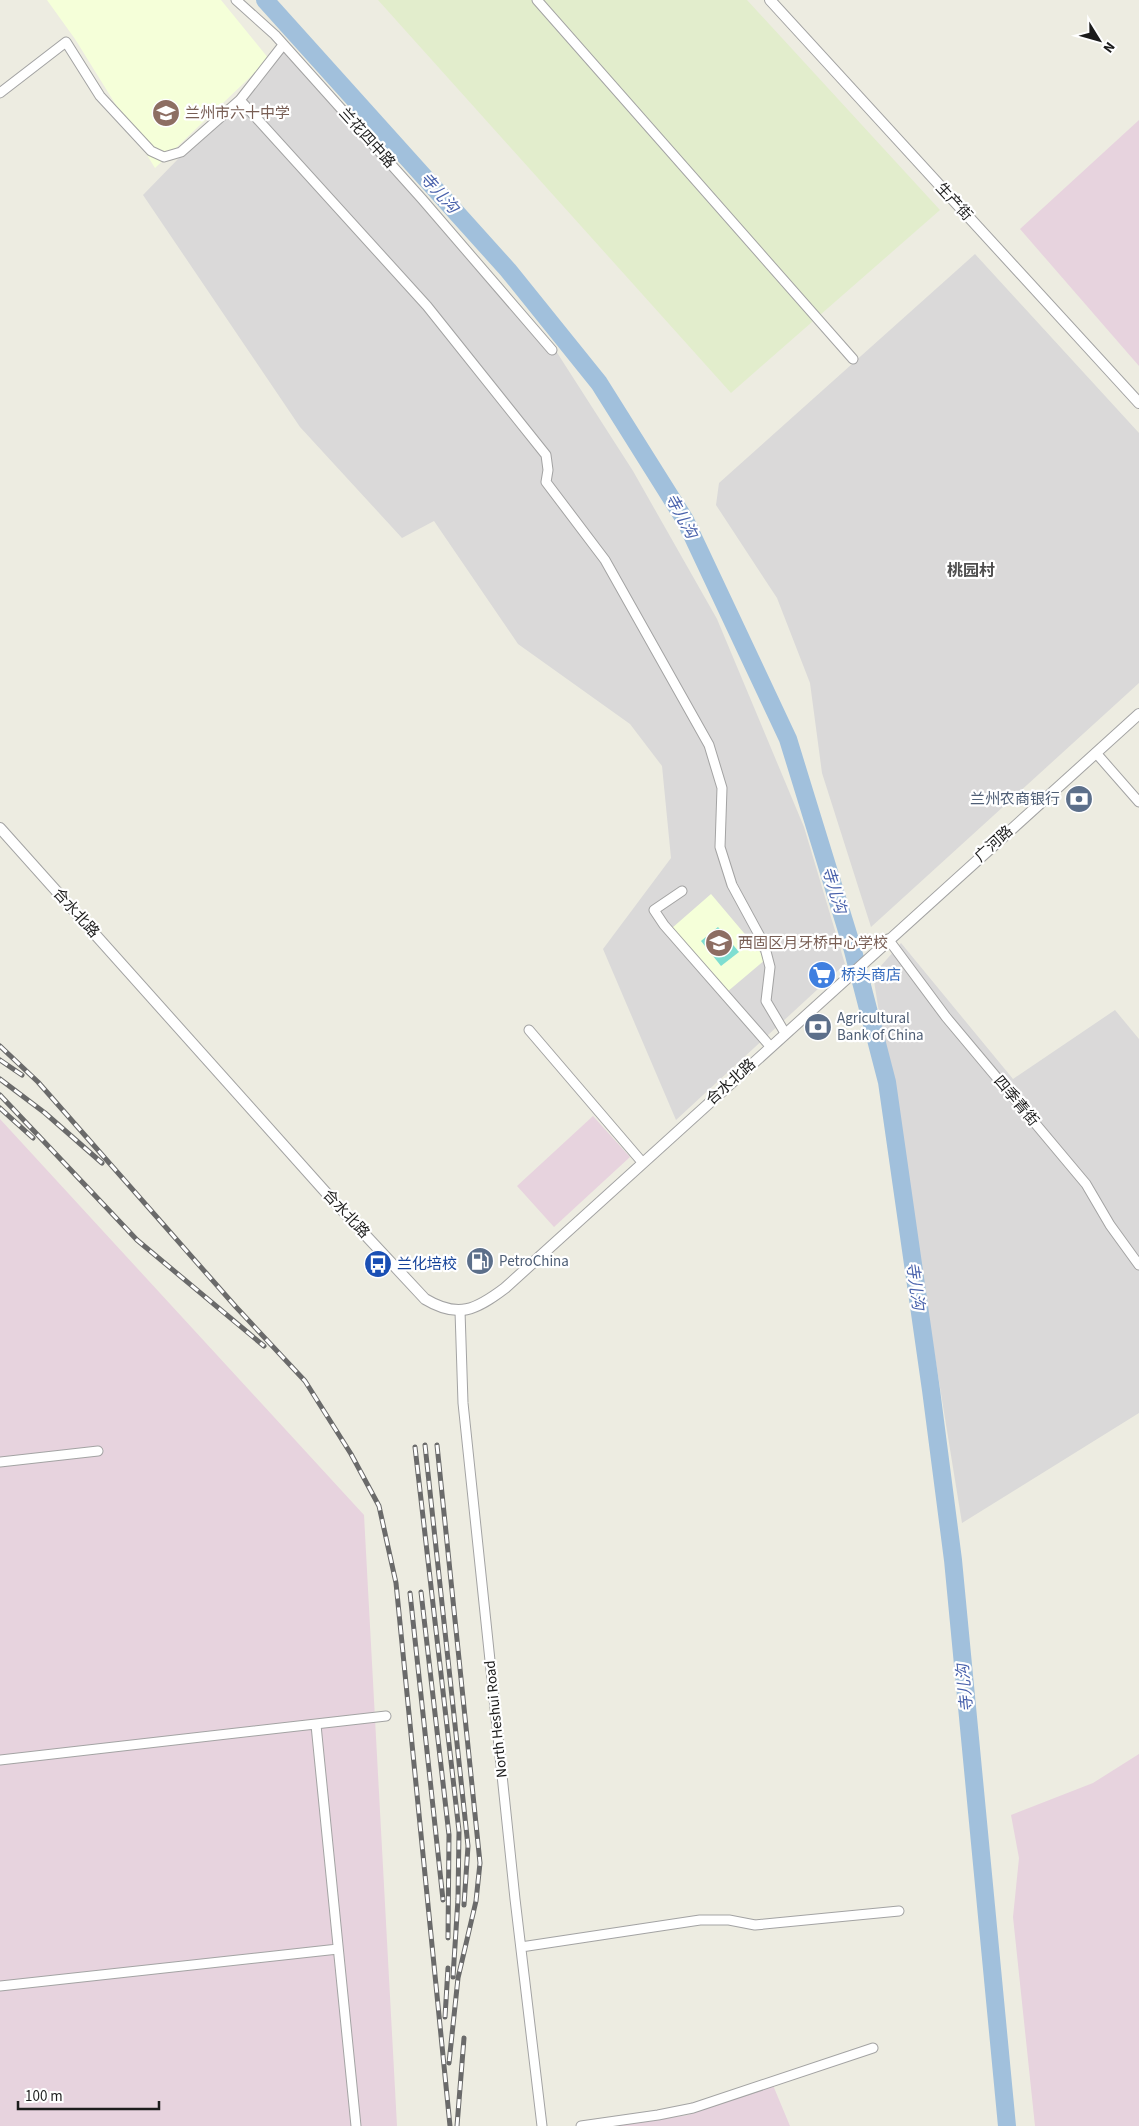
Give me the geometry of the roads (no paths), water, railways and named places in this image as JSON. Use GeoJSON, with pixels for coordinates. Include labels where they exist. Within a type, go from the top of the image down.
{"type":"FeatureCollection","features":[{"type":"Feature","properties":{"kind":"street","name":"兰花四中路"},"geometry":{"type":"LineString","coordinates":[[236,0],[283,45],[422,199],[552,350]]}},
{"type":"Feature","properties":{"kind":"street"},"geometry":{"type":"LineString","coordinates":[[537,0],[853,359]]}},
{"type":"Feature","properties":{"kind":"street","name":"生产街"},"geometry":{"type":"LineString","coordinates":[[770,0],[1139,403]]}},
{"type":"Feature","properties":{"kind":"street"},"geometry":{"type":"LineString","coordinates":[[0,93],[66,42],[100,96],[151,151],[164,157],[182,152],[240,100],[283,45]]}},
{"type":"Feature","properties":{"kind":"street"},"geometry":{"type":"LineString","coordinates":[[240,100],[427,306],[546,455],[548,470],[546,482],[606,560],[709,746],[722,788],[720,848],[732,885],[764,944],[770,967],[766,1001],[785,1033]]}},
{"type":"Feature","properties":{"kind":"street","name":"广河路"},"geometry":{"type":"LineString","coordinates":[[849,976],[1139,714]]}},
{"type":"Feature","properties":{"kind":"street"},"geometry":{"type":"LineString","coordinates":[[1096,753],[1139,802]]}},
{"type":"Feature","properties":{"kind":"street","name":"合水北路"},"geometry":{"type":"LineString","coordinates":[[0,828],[322,1189],[425,1299],[436,1306],[460,1311],[490,1299],[505,1288],[849,976]]}},
{"type":"Feature","properties":{"kind":"street"},"geometry":{"type":"LineString","coordinates":[[682,891],[654,910],[664,925],[770,1046]]}},
{"type":"Feature","properties":{"kind":"street","name":"四季青街"},"geometry":{"type":"LineString","coordinates":[[888,940],[946,1018],[1086,1184],[1110,1225],[1139,1265]]}},
{"type":"Feature","properties":{"kind":"street"},"geometry":{"type":"LineString","coordinates":[[529,1030],[642,1162]]}},
{"type":"Feature","properties":{"kind":"street","name":"North Heshui Road"},"geometry":{"type":"LineString","coordinates":[[460,1311],[463,1404],[542,2126]]}},
{"type":"Feature","properties":{"kind":"street"},"geometry":{"type":"LineString","coordinates":[[0,1462],[98,1451]]}},
{"type":"Feature","properties":{"kind":"street"},"geometry":{"type":"LineString","coordinates":[[0,1760],[386,1716]]}},
{"type":"Feature","properties":{"kind":"street"},"geometry":{"type":"LineString","coordinates":[[316,1725],[356,2126]]}},
{"type":"Feature","properties":{"kind":"street"},"geometry":{"type":"LineString","coordinates":[[521,1947],[700,1920],[729,1920],[755,1925],[899,1911]]}},
{"type":"Feature","properties":{"kind":"street"},"geometry":{"type":"LineString","coordinates":[[0,1986],[338,1949]]}},
{"type":"Feature","properties":{"kind":"street"},"geometry":{"type":"LineString","coordinates":[[581,2126],[693,2108],[873,2048]]}},
{"type":"Feature","properties":{"kind":"waterway","name":"寺儿沟"},"geometry":{"type":"LineString","coordinates":[[265,0],[508,270],[599,383],[685,520],[788,739],[852,947],[887,1082],[953,1560],[1007,2126]]}},
{"type":"Feature","properties":{"kind":"railway"},"geometry":{"type":"LineString","coordinates":[[0,1046],[38,1082],[236,1307],[305,1381],[351,1454],[379,1506],[396,1583],[450,2126]]}},
{"type":"Feature","properties":{"kind":"railway"},"geometry":{"type":"LineString","coordinates":[[0,1060],[22,1075]]}},
{"type":"Feature","properties":{"kind":"railway"},"geometry":{"type":"LineString","coordinates":[[0,1079],[45,1113],[102,1163]]}},
{"type":"Feature","properties":{"kind":"railway"},"geometry":{"type":"LineString","coordinates":[[0,1095],[137,1240],[264,1346]]}},
{"type":"Feature","properties":{"kind":"railway"},"geometry":{"type":"LineString","coordinates":[[0,1108],[33,1138]]}},
{"type":"Feature","properties":{"kind":"railway"},"geometry":{"type":"LineString","coordinates":[[425,1445],[468,1846],[464,1905]]}},
{"type":"Feature","properties":{"kind":"railway"},"geometry":{"type":"LineString","coordinates":[[437,1445],[480,1863],[476,1901],[458,1978],[449,2063]]}},
{"type":"Feature","properties":{"kind":"railway"},"geometry":{"type":"LineString","coordinates":[[415,1447],[459,1831],[458,1899],[453,1977]]}},
{"type":"Feature","properties":{"kind":"railway"},"geometry":{"type":"LineString","coordinates":[[421,1592],[449,1835],[448,1938]]}},
{"type":"Feature","properties":{"kind":"railway"},"geometry":{"type":"LineString","coordinates":[[410,1593],[443,1900]]}},
{"type":"Feature","properties":{"kind":"railway"},"geometry":{"type":"LineString","coordinates":[[445,2017],[448,1968]]}},
{"type":"Feature","properties":{"kind":"railway"},"geometry":{"type":"LineString","coordinates":[[457,2126],[464,2038]]}},
{"type":"Feature","properties":{"kind":"place","name":"兰州市六十中学"},"geometry":{"type":"Point","coordinates":[166,113]}},
{"type":"Feature","properties":{"kind":"place","name":"兰州农商银行"},"geometry":{"type":"Point","coordinates":[1079,799]}},
{"type":"Feature","properties":{"kind":"place","name":"西固区月牙桥中心学校"},"geometry":{"type":"Point","coordinates":[719,943]}},
{"type":"Feature","properties":{"kind":"place","name":"桥头商店"},"geometry":{"type":"Point","coordinates":[822,975]}},
{"type":"Feature","properties":{"kind":"place","name":"Agricultural Bank of China"},"geometry":{"type":"Point","coordinates":[818,1027]}},
{"type":"Feature","properties":{"kind":"place","name":"PetroChina"},"geometry":{"type":"Point","coordinates":[480,1261]}},
{"type":"Feature","properties":{"kind":"place","name":"兰化培校"},"geometry":{"type":"Point","coordinates":[378,1264]}},
{"type":"Feature","properties":{"kind":"district","name":"桃园村"},"geometry":{"type":"Point","coordinates":[971,571]}}]}
